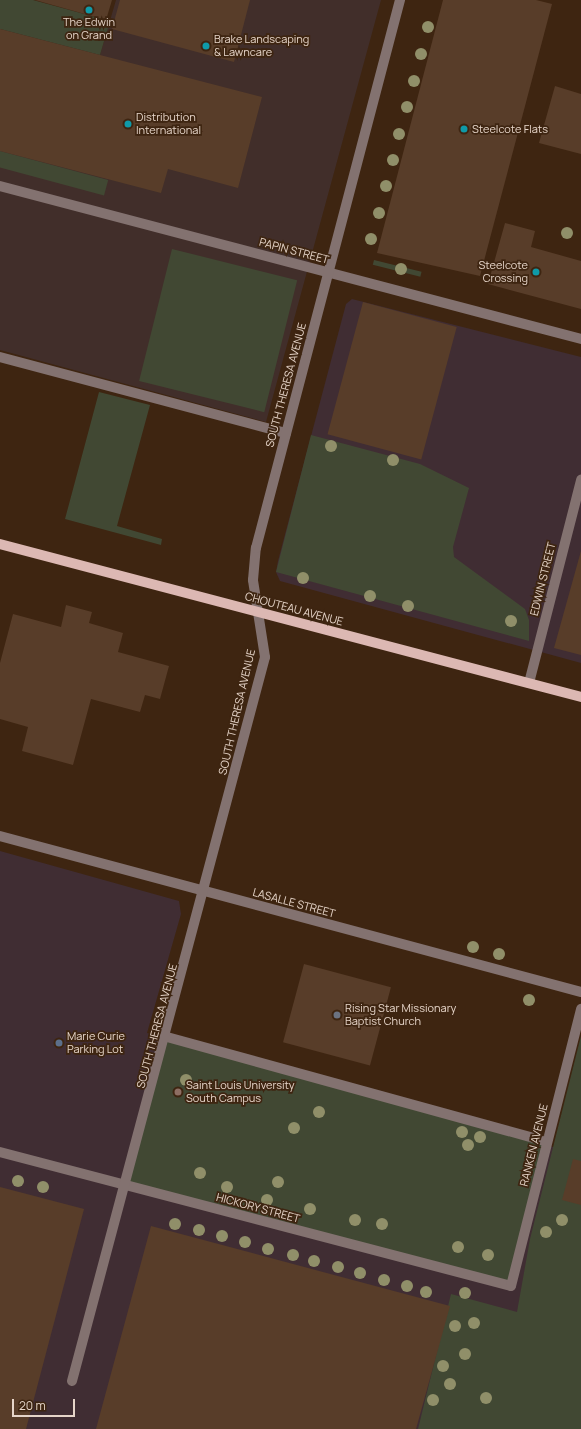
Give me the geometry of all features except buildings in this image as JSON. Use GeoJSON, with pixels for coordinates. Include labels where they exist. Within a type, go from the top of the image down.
{"type":"FeatureCollection","features":[{"type":"Feature","properties":{"kind":"main road","name":"CHOUTEAU AVENUE"},"geometry":{"type":"LineString","coordinates":[[0,544],[581,697]]}},
{"type":"Feature","properties":{"kind":"street","name":"SOUTH THERESA AVENUE"},"geometry":{"type":"LineString","coordinates":[[72,1381],[124,1186],[167,1037],[265,657],[260,613],[253,580],[254,563],[286,433],[400,0]]}},
{"type":"Feature","properties":{"kind":"street","name":"PAPIN STREET"},"geometry":{"type":"LineString","coordinates":[[0,186],[581,339]]}},
{"type":"Feature","properties":{"kind":"street"},"geometry":{"type":"LineString","coordinates":[[0,357],[286,433]]}},
{"type":"Feature","properties":{"kind":"street","name":"EDWIN STREET"},"geometry":{"type":"LineString","coordinates":[[529,683],[581,480]]}},
{"type":"Feature","properties":{"kind":"street","name":"LASALLE STREET"},"geometry":{"type":"LineString","coordinates":[[0,836],[581,992]]}},
{"type":"Feature","properties":{"kind":"street","name":"RANKEN AVENUE"},"geometry":{"type":"LineString","coordinates":[[511,1286],[581,1009]]}},
{"type":"Feature","properties":{"kind":"street"},"geometry":{"type":"LineString","coordinates":[[167,1037],[547,1142]]}},
{"type":"Feature","properties":{"kind":"street","name":"HICKORY STREET"},"geometry":{"type":"LineString","coordinates":[[0,1152],[124,1186],[511,1286]]}},
{"type":"Feature","properties":{"kind":"shaded area"},"geometry":{"type":"Polygon","coordinates":[[[116,0],[381,0],[266,422],[0,350],[0,29],[100,55],[116,0]]]}},
{"type":"Feature","properties":{"kind":"shaded area"},"geometry":{"type":"Polygon","coordinates":[[[352,299],[581,357],[581,663],[280,581],[276,572],[278,561],[346,304],[352,299]]]}},
{"type":"Feature","properties":{"kind":"shaded area","name":"Saint Louis University South Campus"},"geometry":{"type":"Polygon","coordinates":[[[0,851],[179,901],[181,914],[147,1033],[553,1147],[581,1429],[0,1429],[0,851]]]}},
{"type":"Feature","properties":{"kind":"green space"},"geometry":{"type":"Polygon","coordinates":[[[0,0],[33,0],[110,21],[100,55],[0,29],[0,0]]]}},
{"type":"Feature","properties":{"kind":"green space"},"geometry":{"type":"Polygon","coordinates":[[[0,151],[108,180],[104,195],[0,168],[0,151]]]}},
{"type":"Feature","properties":{"kind":"green space"},"geometry":{"type":"Polygon","coordinates":[[[172,249],[297,280],[264,412],[139,381],[172,249]]]}},
{"type":"Feature","properties":{"kind":"green space"},"geometry":{"type":"Polygon","coordinates":[[[374,260],[422,272],[420,277],[373,265],[374,260]]]}},
{"type":"Feature","properties":{"kind":"green space"},"geometry":{"type":"Polygon","coordinates":[[[99,392],[150,405],[117,526],[162,539],[161,545],[65,519],[99,392]]]}},
{"type":"Feature","properties":{"kind":"green space"},"geometry":{"type":"Polygon","coordinates":[[[311,435],[420,464],[469,488],[453,547],[454,557],[525,609],[529,620],[529,641],[276,572],[311,435]]]}},
{"type":"Feature","properties":{"kind":"green space"},"geometry":{"type":"Polygon","coordinates":[[[581,1036],[581,1429],[418,1429],[451,1294],[517,1312],[530,1239],[581,1036]]]}},
{"type":"Feature","properties":{"kind":"green space"},"geometry":{"type":"Polygon","coordinates":[[[167,1037],[548,1139],[507,1289],[127,1187],[167,1037]]]}},
{"type":"Feature","properties":{"kind":"place","name":"The Edwin on Grand"},"geometry":{"type":"Point","coordinates":[89,10]}},
{"type":"Feature","properties":{"kind":"place","name":"Brake Landscaping & Lawncare"},"geometry":{"type":"Point","coordinates":[206,46]}},
{"type":"Feature","properties":{"kind":"place","name":"Distribution International"},"geometry":{"type":"Point","coordinates":[128,124]}},
{"type":"Feature","properties":{"kind":"place","name":"Steelcote Flats"},"geometry":{"type":"Point","coordinates":[464,129]}},
{"type":"Feature","properties":{"kind":"place","name":"Steelcote Crossing"},"geometry":{"type":"Point","coordinates":[536,272]}},
{"type":"Feature","properties":{"kind":"place","name":"Rising Star Missionary Baptist Church"},"geometry":{"type":"Point","coordinates":[337,1015]}},
{"type":"Feature","properties":{"kind":"place","name":"Marie Curie Parking Lot"},"geometry":{"type":"Point","coordinates":[59,1043]}},
{"type":"Feature","properties":{"kind":"place","name":"Saint Louis University South Campus"},"geometry":{"type":"Point","coordinates":[178,1092]}}]}
